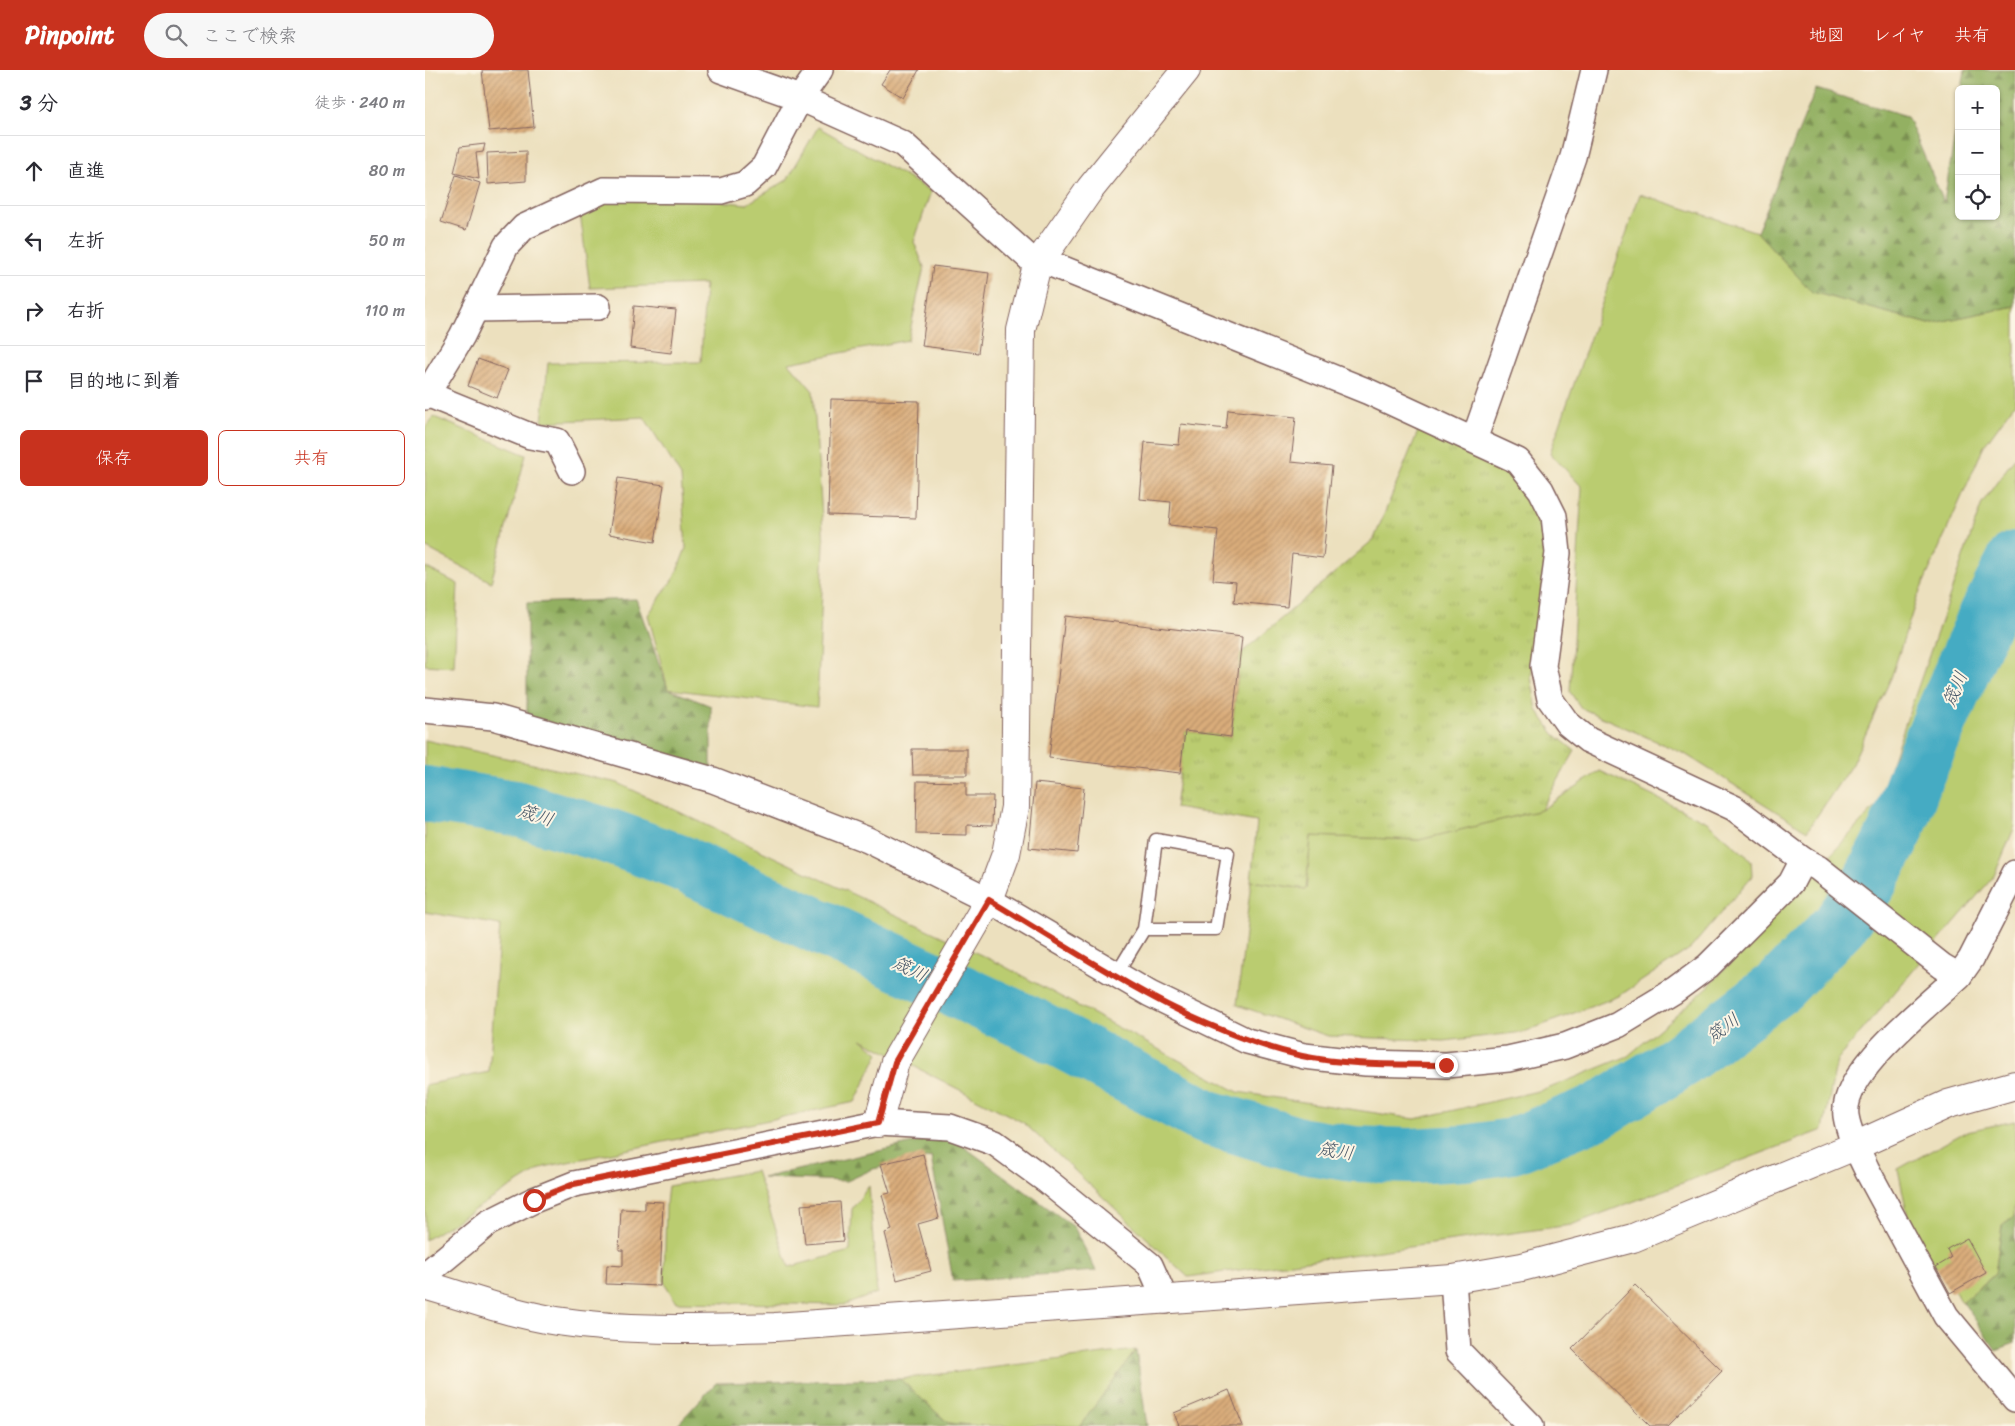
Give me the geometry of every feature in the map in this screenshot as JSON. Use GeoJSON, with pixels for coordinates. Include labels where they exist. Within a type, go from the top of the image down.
{"type":"FeatureCollection","features":[{"type":"Feature","properties":{"kind":"street"},"geometry":{"type":"LineString","coordinates":[[721,70],[800,98],[903,144],[1039,263],[1369,392],[1518,461],[1541,490],[1554,516],[1558,553],[1543,666],[1550,699],[1567,723],[1588,740],[1734,808],[1811,864],[1950,971]]}},
{"type":"Feature","properties":{"kind":"street"},"geometry":{"type":"LineString","coordinates":[[572,471],[557,440],[531,436],[426,395],[463,336],[506,246],[524,227],[604,190],[721,191],[745,184],[764,167],[800,98],[820,70]]}},
{"type":"Feature","properties":{"kind":"street"},"geometry":{"type":"LineString","coordinates":[[878,1123],[895,1062],[989,900],[1006,854],[1015,807],[1021,330],[1039,263],[1090,189],[1186,70]]}},
{"type":"Feature","properties":{"kind":"street"},"geometry":{"type":"LineString","coordinates":[[1474,440],[1573,157],[1594,70]]}},
{"type":"Feature","properties":{"kind":"street"},"geometry":{"type":"LineString","coordinates":[[476,309],[598,307]]}},
{"type":"Feature","properties":{"kind":"street"},"geometry":{"type":"LineString","coordinates":[[425,710],[493,717],[713,780],[868,840],[989,900],[1116,975],[1197,1019],[1247,1041],[1304,1056],[1366,1064],[1446,1065],[1508,1059],[1565,1046],[1618,1025],[1674,991],[1708,966],[1811,864]]}},
{"type":"Feature","properties":{"kind":"street"},"geometry":{"type":"LineString","coordinates":[[2015,873],[1971,959],[1950,971],[1869,1061],[1851,1088],[1846,1115],[1855,1146],[1880,1197],[1946,1316],[2015,1399]]}},
{"type":"Feature","properties":{"kind":"street"},"geometry":{"type":"LineString","coordinates":[[425,1285],[499,1308],[557,1321],[615,1327],[686,1330],[775,1327],[1453,1279],[1521,1267],[1633,1238],[1855,1146],[1948,1104],[2015,1085]]}},
{"type":"Feature","properties":{"kind":"street"},"geometry":{"type":"LineString","coordinates":[[425,1275],[488,1222],[534,1200],[574,1184],[878,1123],[950,1127],[995,1143],[1047,1181],[1150,1265],[1166,1300]]}},
{"type":"Feature","properties":{"kind":"street"},"geometry":{"type":"LineString","coordinates":[[1453,1279],[1458,1351],[1531,1426]]}},
{"type":"Feature","properties":{"kind":"lane"},"geometry":{"type":"LineString","coordinates":[[1116,975],[1144,929],[1157,840],[1228,853],[1216,930],[1144,929]]}},
{"type":"Feature","properties":{"kind":"green space"},"geometry":{"type":"Polygon","coordinates":[[[1965,70],[2015,70],[2015,306],[1929,324],[1812,292],[1757,232],[1816,89],[1907,116],[1944,202],[1955,135],[1955,220],[2000,220],[2000,85],[1963,85],[1965,70]]]}},
{"type":"Feature","properties":{"kind":"green space"},"geometry":{"type":"Polygon","coordinates":[[[818,127],[931,191],[914,242],[924,267],[908,340],[789,363],[813,391],[824,544],[817,707],[668,689],[648,615],[675,576],[686,548],[681,476],[644,417],[542,422],[548,363],[701,362],[705,284],[590,288],[580,213],[604,190],[747,204],[787,180],[818,127]]]}},
{"type":"Feature","properties":{"kind":"green space"},"geometry":{"type":"Polygon","coordinates":[[[1640,194],[1757,232],[1813,292],[1929,324],[2015,306],[2015,403],[1984,446],[1917,598],[1891,678],[1852,764],[1807,831],[1685,754],[1581,708],[1570,692],[1582,487],[1550,453],[1640,194]]]}},
{"type":"Feature","properties":{"kind":"green space"},"geometry":{"type":"Polygon","coordinates":[[[434,417],[526,455],[491,582],[425,547],[425,428],[434,417]]]}},
{"type":"Feature","properties":{"kind":"green space"},"geometry":{"type":"Polygon","coordinates":[[[1419,429],[1506,472],[1530,501],[1542,527],[1545,564],[1531,677],[1537,710],[1554,734],[1575,751],[1541,810],[1419,840],[1311,836],[1306,889],[1251,881],[1257,822],[1175,808],[1185,731],[1231,737],[1240,654],[1374,539],[1419,429]]]}},
{"type":"Feature","properties":{"kind":"green space"},"geometry":{"type":"Polygon","coordinates":[[[2015,457],[2015,826],[1994,876],[1837,1060],[1823,1130],[1571,1225],[1188,1277],[1024,1123],[861,1039],[879,1053],[855,1102],[544,1167],[425,1240],[425,1085],[489,1072],[500,925],[425,912],[425,740],[618,783],[1000,964],[1238,1092],[1415,1119],[1547,1089],[1628,1056],[1708,987],[1877,805],[1982,503],[2015,457]]]}},
{"type":"Feature","properties":{"kind":"green space"},"geometry":{"type":"Polygon","coordinates":[[[425,567],[458,584],[454,667],[425,665],[425,567]]]}},
{"type":"Feature","properties":{"kind":"green space"},"geometry":{"type":"Polygon","coordinates":[[[636,599],[668,689],[711,706],[711,770],[527,716],[527,603],[636,599]]]}},
{"type":"Feature","properties":{"kind":"green space"},"geometry":{"type":"Polygon","coordinates":[[[1600,771],[1707,822],[1751,860],[1752,876],[1691,948],[1619,996],[1524,1032],[1444,1041],[1328,1036],[1237,1005],[1251,881],[1306,889],[1311,836],[1419,840],[1541,810],[1600,771]]]}},
{"type":"Feature","properties":{"kind":"green space"},"geometry":{"type":"Polygon","coordinates":[[[2015,1121],[2015,1215],[2002,1225],[1995,1274],[1962,1302],[1911,1232],[1898,1169],[1967,1131],[2015,1121]]]}},
{"type":"Feature","properties":{"kind":"green space"},"geometry":{"type":"Polygon","coordinates":[[[948,1135],[1074,1227],[1096,1271],[953,1281],[931,1157],[873,1169],[847,1181],[762,1178],[948,1135]]]}},
{"type":"Feature","properties":{"kind":"green space"},"geometry":{"type":"Polygon","coordinates":[[[756,1171],[789,1267],[850,1251],[852,1209],[869,1186],[877,1293],[845,1305],[676,1302],[664,1282],[668,1186],[756,1171]]]}},
{"type":"Feature","properties":{"kind":"green space"},"geometry":{"type":"Polygon","coordinates":[[[2015,1215],[2015,1343],[1996,1350],[1963,1302],[1995,1274],[2002,1225],[2015,1215]]]}},
{"type":"Feature","properties":{"kind":"green space"},"geometry":{"type":"Polygon","coordinates":[[[1136,1350],[1080,1426],[982,1426],[948,1423],[900,1379],[1136,1350]]]}},
{"type":"Feature","properties":{"kind":"green space"},"geometry":{"type":"Polygon","coordinates":[[[1136,1350],[1147,1426],[1080,1426],[1136,1350]]]}},
{"type":"Feature","properties":{"kind":"green space"},"geometry":{"type":"Polygon","coordinates":[[[900,1379],[948,1423],[982,1426],[676,1426],[716,1383],[900,1379]]]}},
{"type":"Feature","properties":{"kind":"building"},"geometry":{"type":"Polygon","coordinates":[[[482,70],[528,70],[534,127],[489,131],[482,70]]]}},
{"type":"Feature","properties":{"kind":"building"},"geometry":{"type":"Polygon","coordinates":[[[890,70],[919,70],[903,98],[881,84],[890,70]]]}},
{"type":"Feature","properties":{"kind":"building"},"geometry":{"type":"Polygon","coordinates":[[[485,144],[483,152],[476,153],[479,179],[454,173],[460,147],[485,144]]]}},
{"type":"Feature","properties":{"kind":"building"},"geometry":{"type":"Polygon","coordinates":[[[526,151],[526,181],[488,184],[487,153],[526,151]]]}},
{"type":"Feature","properties":{"kind":"building"},"geometry":{"type":"Polygon","coordinates":[[[456,175],[480,183],[466,230],[441,222],[456,175]]]}},
{"type":"Feature","properties":{"kind":"building"},"geometry":{"type":"Polygon","coordinates":[[[933,266],[989,273],[978,353],[922,346],[933,266]]]}},
{"type":"Feature","properties":{"kind":"building"},"geometry":{"type":"Polygon","coordinates":[[[634,306],[676,310],[671,353],[630,348],[634,306]]]}},
{"type":"Feature","properties":{"kind":"building"},"geometry":{"type":"Polygon","coordinates":[[[478,359],[508,370],[497,398],[468,386],[478,359]]]}},
{"type":"Feature","properties":{"kind":"building"},"geometry":{"type":"Polygon","coordinates":[[[831,399],[919,401],[916,518],[828,515],[831,399]]]}},
{"type":"Feature","properties":{"kind":"building"},"geometry":{"type":"Polygon","coordinates":[[[1228,410],[1296,417],[1291,462],[1332,466],[1323,558],[1292,554],[1287,607],[1234,602],[1236,582],[1213,580],[1218,530],[1169,525],[1171,502],[1140,499],[1145,442],[1179,445],[1181,424],[1226,429],[1228,410]]]}},
{"type":"Feature","properties":{"kind":"building"},"geometry":{"type":"Polygon","coordinates":[[[618,478],[664,485],[655,542],[609,534],[618,478]]]}},
{"type":"Feature","properties":{"kind":"building"},"geometry":{"type":"Polygon","coordinates":[[[1065,616],[1242,637],[1231,737],[1185,731],[1180,773],[1049,758],[1065,616]]]}},
{"type":"Feature","properties":{"kind":"building"},"geometry":{"type":"Polygon","coordinates":[[[912,749],[967,749],[967,775],[913,775],[912,749]]]}},
{"type":"Feature","properties":{"kind":"building"},"geometry":{"type":"Polygon","coordinates":[[[917,781],[966,782],[966,796],[993,796],[992,826],[967,825],[967,835],[916,834],[917,781]]]}},
{"type":"Feature","properties":{"kind":"building"},"geometry":{"type":"Polygon","coordinates":[[[1035,783],[1084,788],[1077,853],[1029,848],[1035,783]]]}},
{"type":"Feature","properties":{"kind":"building"},"geometry":{"type":"Polygon","coordinates":[[[923,1154],[939,1218],[918,1224],[931,1271],[897,1280],[885,1233],[892,1230],[882,1195],[890,1193],[881,1164],[923,1154]]]}},
{"type":"Feature","properties":{"kind":"building"},"geometry":{"type":"Polygon","coordinates":[[[645,1201],[663,1202],[660,1286],[606,1284],[607,1265],[623,1266],[623,1250],[619,1250],[621,1209],[645,1210],[645,1201]]]}},
{"type":"Feature","properties":{"kind":"building"},"geometry":{"type":"Polygon","coordinates":[[[840,1202],[843,1241],[805,1244],[801,1205],[840,1202]]]}},
{"type":"Feature","properties":{"kind":"building"},"geometry":{"type":"Polygon","coordinates":[[[1967,1238],[1986,1273],[1950,1293],[1936,1267],[1951,1258],[1947,1249],[1967,1238]]]}},
{"type":"Feature","properties":{"kind":"building"},"geometry":{"type":"Polygon","coordinates":[[[1635,1285],[1722,1371],[1668,1426],[1650,1426],[1572,1349],[1635,1285]]]}},
{"type":"Feature","properties":{"kind":"building"},"geometry":{"type":"Polygon","coordinates":[[[1229,1390],[1243,1426],[1179,1426],[1174,1413],[1229,1390]]]}},
{"type":"Feature","properties":{"kind":"waterway","name":"筬川"},"geometry":{"type":"LineString","coordinates":[[425,794],[515,808],[608,836],[681,863],[1036,1027],[1206,1117],[1303,1146],[1354,1154],[1410,1156],[1465,1153],[1512,1146],[1600,1110],[1677,1063],[1780,986],[1840,924],[1869,883],[1896,831],[1916,776],[1986,616],[2015,559]]}},
{"type":"Feature","properties":{"kind":"route"},"geometry":{"type":"LineString","coordinates":[[534,1200],[574,1184],[878,1123],[895,1062],[989,900],[1149,994],[1197,1019],[1247,1041],[1304,1056],[1366,1064],[1446,1065]]}}]}
